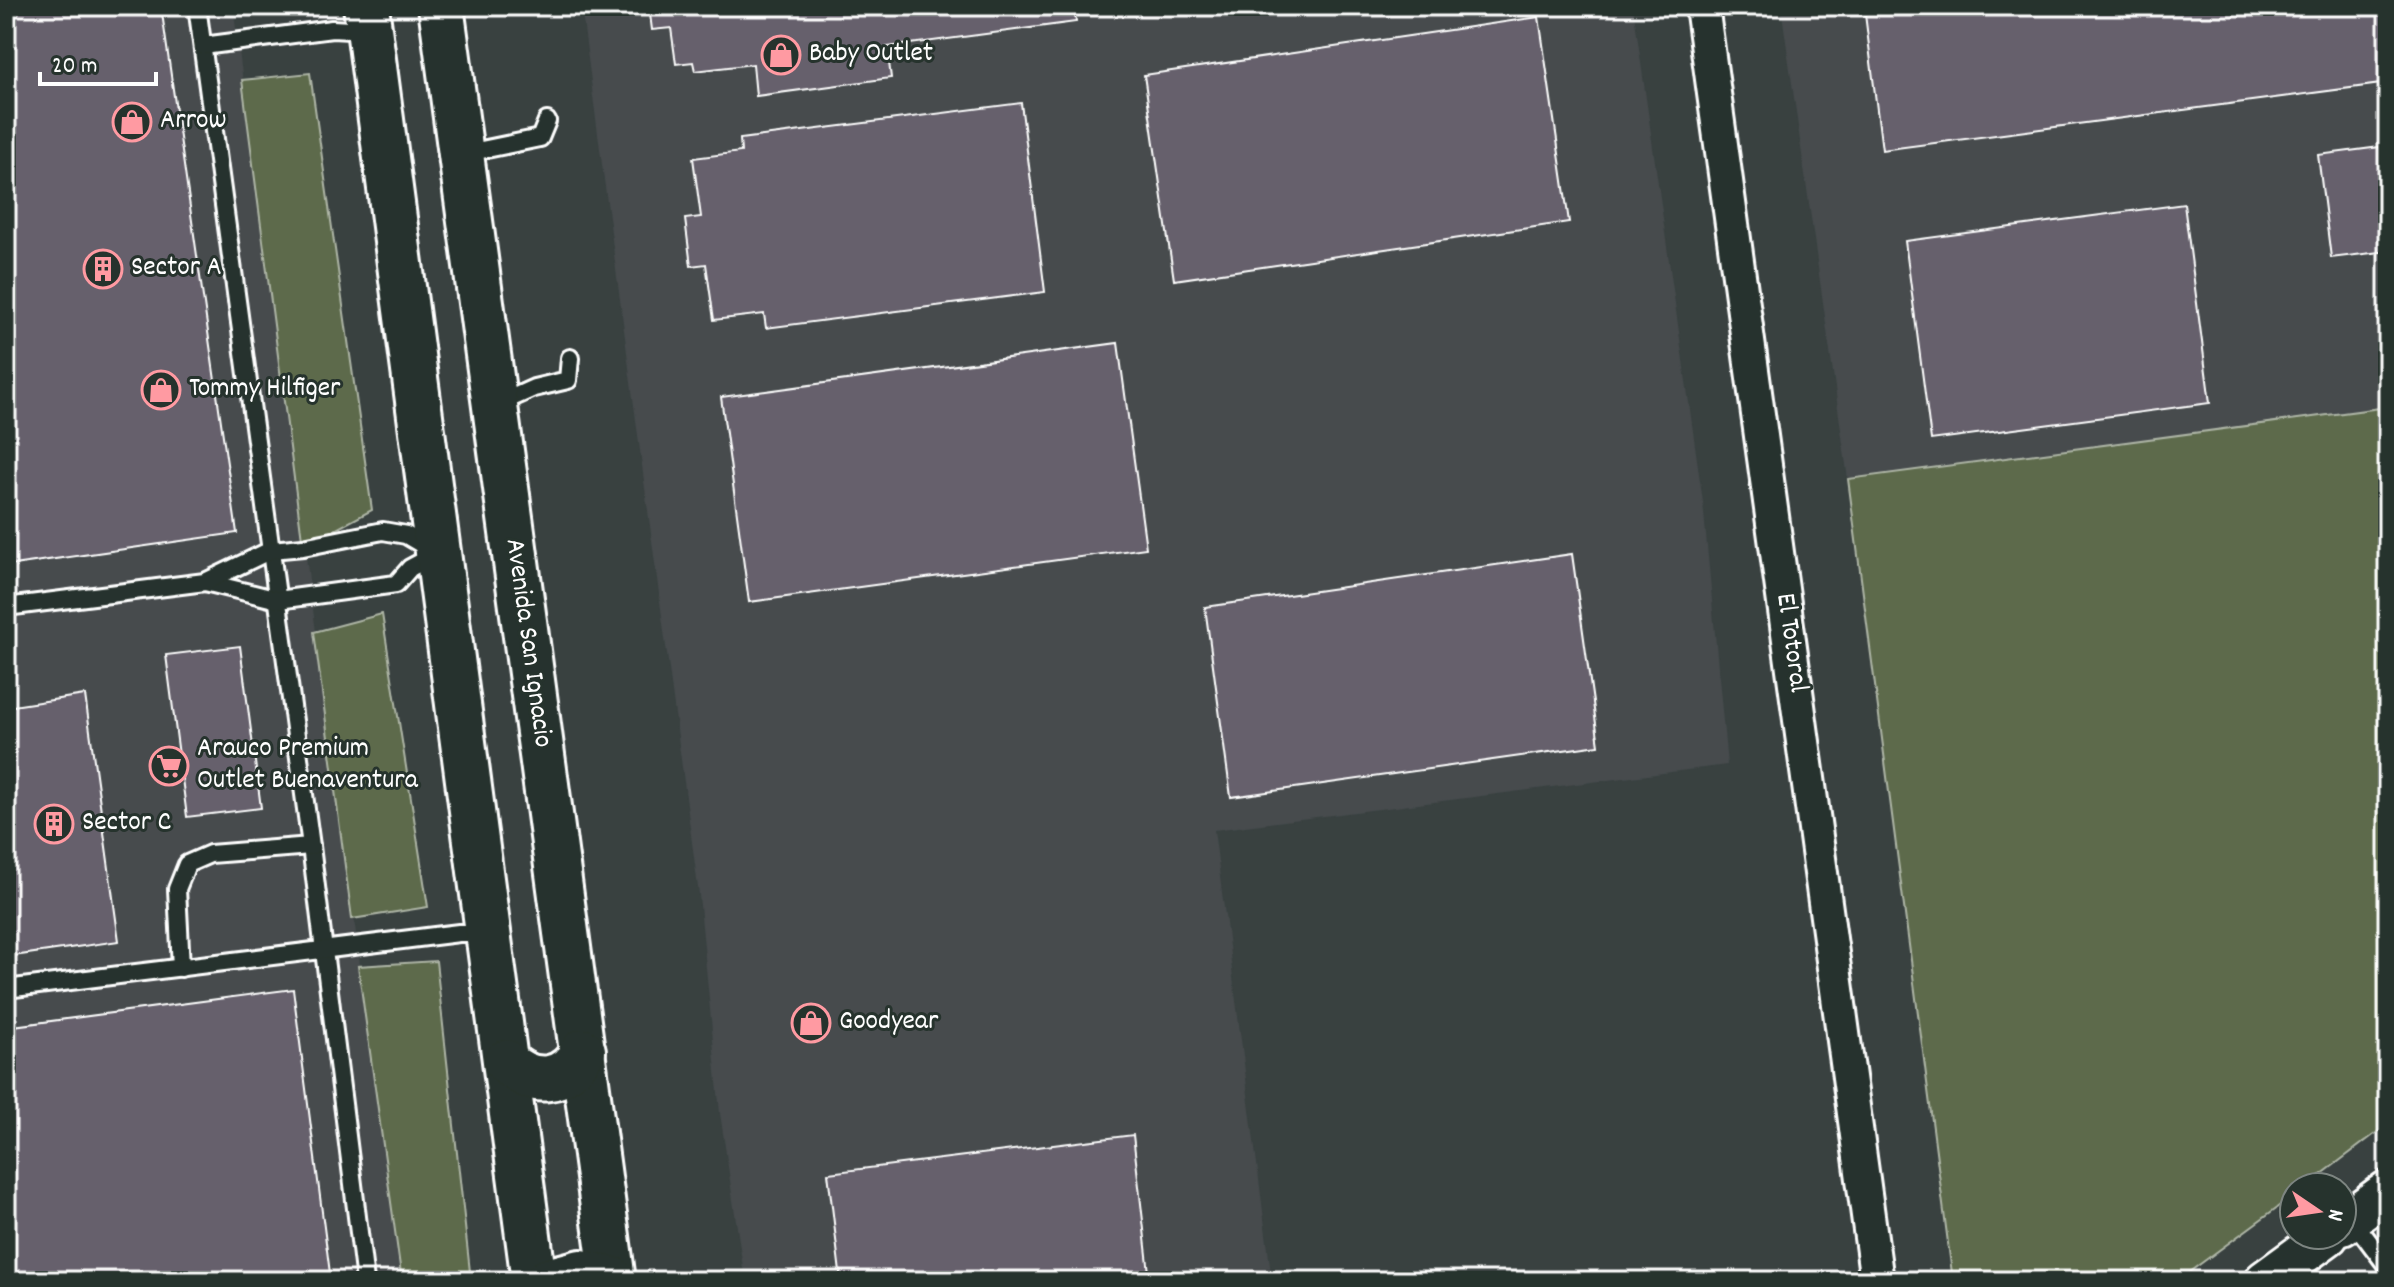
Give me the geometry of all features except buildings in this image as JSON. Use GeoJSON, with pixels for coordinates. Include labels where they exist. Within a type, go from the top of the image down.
{"type":"FeatureCollection","features":[{"type":"Feature","properties":{"kind":"main road","name":"Avenida San Ignacio"},"geometry":{"type":"LineString","coordinates":[[441,6],[612,1280]]}},
{"type":"Feature","properties":{"kind":"main road"},"geometry":{"type":"LineString","coordinates":[[368,18],[534,1281]]}},
{"type":"Feature","properties":{"kind":"main road"},"geometry":{"type":"LineString","coordinates":[[506,1062],[527,1078],[541,1080],[567,1072],[583,1051]]}},
{"type":"Feature","properties":{"kind":"main road"},"geometry":{"type":"LineString","coordinates":[[547,1281],[581,1272],[612,1280]]}},
{"type":"Feature","properties":{"kind":"street","name":"El Totoral"},"geometry":{"type":"LineString","coordinates":[[1702,6],[1877,1281]]}},
{"type":"Feature","properties":{"kind":"street"},"geometry":{"type":"LineString","coordinates":[[2358,1213],[2388,1191]]}},
{"type":"Feature","properties":{"kind":"street"},"geometry":{"type":"LineString","coordinates":[[2265,1281],[2306,1251]]}},
{"type":"Feature","properties":{"kind":"lane"},"geometry":{"type":"LineString","coordinates":[[197,6],[311,846],[365,1281]]}},
{"type":"Feature","properties":{"kind":"lane"},"geometry":{"type":"LineString","coordinates":[[203,46],[332,29],[368,18]]}},
{"type":"Feature","properties":{"kind":"lane"},"geometry":{"type":"LineString","coordinates":[[461,154],[540,138],[547,121]]}},
{"type":"Feature","properties":{"kind":"lane"},"geometry":{"type":"LineString","coordinates":[[495,405],[534,388],[568,380],[570,358]]}},
{"type":"Feature","properties":{"kind":"lane"},"geometry":{"type":"LineString","coordinates":[[6,607],[205,582],[271,550],[383,531],[406,535],[438,553]]}},
{"type":"Feature","properties":{"kind":"lane"},"geometry":{"type":"LineString","coordinates":[[205,582],[278,600],[396,584],[410,568],[438,553]]}},
{"type":"Feature","properties":{"kind":"lane"},"geometry":{"type":"LineString","coordinates":[[181,968],[177,889],[187,864],[210,854],[311,846]]}},
{"type":"Feature","properties":{"kind":"lane"},"geometry":{"type":"LineString","coordinates":[[6,989],[459,933],[489,933]]}},
{"type":"Feature","properties":{"kind":"lane"},"geometry":{"type":"LineString","coordinates":[[2358,1241],[2388,1267]]}},
{"type":"Feature","properties":{"kind":"shaded area","name":"Arauco Premium Outlet Buenaventura"},"geometry":{"type":"Polygon","coordinates":[[[6,6],[233,6],[402,1281],[6,1281],[6,6]]]}},
{"type":"Feature","properties":{"kind":"shaded area"},"geometry":{"type":"Polygon","coordinates":[[[581,6],[1633,6],[1703,502],[1727,765],[1214,830],[1272,1281],[745,1281],[720,1113],[699,895],[581,6]]]}},
{"type":"Feature","properties":{"kind":"shaded area"},"geometry":{"type":"Polygon","coordinates":[[[1781,6],[2388,6],[2388,407],[1848,479],[1781,6]]]}},
{"type":"Feature","properties":{"kind":"green space"},"geometry":{"type":"Polygon","coordinates":[[[310,73],[372,510],[303,547],[242,80],[310,73]]]}},
{"type":"Feature","properties":{"kind":"green space"},"geometry":{"type":"Polygon","coordinates":[[[2388,407],[2388,1124],[2326,1171],[2278,1171],[2278,1207],[2177,1281],[1953,1281],[1848,479],[2388,407]]]}},
{"type":"Feature","properties":{"kind":"green space"},"geometry":{"type":"Polygon","coordinates":[[[382,614],[428,907],[352,919],[314,632],[382,614]]]}},
{"type":"Feature","properties":{"kind":"green space"},"geometry":{"type":"Polygon","coordinates":[[[436,961],[471,1281],[402,1281],[358,966],[436,961]]]}},
{"type":"Feature","properties":{"kind":"place","name":"Baby Outlet"},"geometry":{"type":"Point","coordinates":[781,55]}},
{"type":"Feature","properties":{"kind":"place","name":"Arrow"},"geometry":{"type":"Point","coordinates":[132,122]}},
{"type":"Feature","properties":{"kind":"place","name":"Sector A"},"geometry":{"type":"Point","coordinates":[103,269]}},
{"type":"Feature","properties":{"kind":"place","name":"Tommy Hilfiger"},"geometry":{"type":"Point","coordinates":[161,390]}},
{"type":"Feature","properties":{"kind":"place","name":"Arauco Premium Outlet Buenaventura"},"geometry":{"type":"Point","coordinates":[169,766]}},
{"type":"Feature","properties":{"kind":"place","name":"Sector C"},"geometry":{"type":"Point","coordinates":[54,824]}},
{"type":"Feature","properties":{"kind":"place","name":"Goodyear"},"geometry":{"type":"Point","coordinates":[811,1023]}}]}
